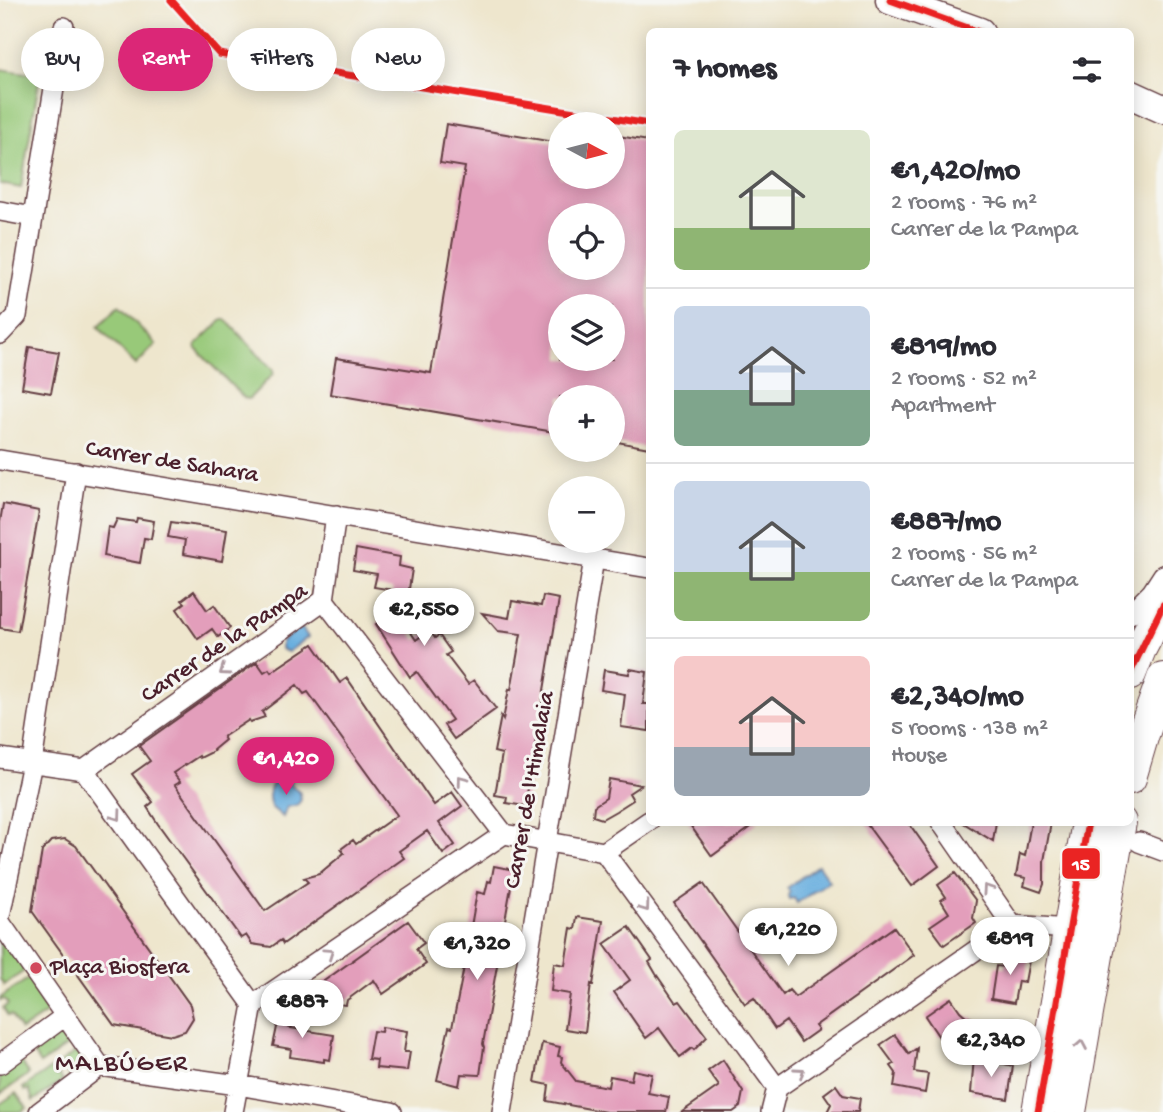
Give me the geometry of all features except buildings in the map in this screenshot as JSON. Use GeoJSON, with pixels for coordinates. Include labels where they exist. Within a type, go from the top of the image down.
{"type":"FeatureCollection","features":[{"type":"Feature","properties":{"kind":"main road"},"geometry":{"type":"LineString","coordinates":[[1134,664],[1163,605]]}},
{"type":"Feature","properties":{"kind":"main road"},"geometry":{"type":"LineString","coordinates":[[1134,764],[1163,679]]}},
{"type":"Feature","properties":{"kind":"main road"},"geometry":{"type":"LineString","coordinates":[[1038,1112],[1087,826]]}},
{"type":"Feature","properties":{"kind":"main road"},"geometry":{"type":"LineString","coordinates":[[1070,1112],[1130,832]]}},
{"type":"Feature","properties":{"kind":"street"},"geometry":{"type":"LineString","coordinates":[[890,0],[969,28]]}},
{"type":"Feature","properties":{"kind":"street"},"geometry":{"type":"LineString","coordinates":[[0,334],[17,316],[64,27]]}},
{"type":"Feature","properties":{"kind":"street"},"geometry":{"type":"LineString","coordinates":[[1134,96],[1163,109]]}},
{"type":"Feature","properties":{"kind":"street"},"geometry":{"type":"LineString","coordinates":[[0,211],[33,217]]}},
{"type":"Feature","properties":{"kind":"street","name":"Carrer de Sahara"},"geometry":{"type":"LineString","coordinates":[[0,460],[646,568]]}},
{"type":"Feature","properties":{"kind":"street"},"geometry":{"type":"LineString","coordinates":[[0,916],[32,763],[76,472]]}},
{"type":"Feature","properties":{"kind":"street"},"geometry":{"type":"LineString","coordinates":[[324,600],[336,516]]}},
{"type":"Feature","properties":{"kind":"street","name":"Carrer de l'Himalaia"},"geometry":{"type":"LineString","coordinates":[[502,1112],[594,559]]}},
{"type":"Feature","properties":{"kind":"street"},"geometry":{"type":"LineString","coordinates":[[1134,610],[1152,592],[1163,575]]}},
{"type":"Feature","properties":{"kind":"street","name":"Carrer de la Pampa"},"geometry":{"type":"LineString","coordinates":[[84,770],[324,600],[504,834]]}},
{"type":"Feature","properties":{"kind":"street"},"geometry":{"type":"LineString","coordinates":[[0,758],[84,770],[253,1005]]}},
{"type":"Feature","properties":{"kind":"street"},"geometry":{"type":"LineString","coordinates":[[604,852],[646,823]]}},
{"type":"Feature","properties":{"kind":"street"},"geometry":{"type":"LineString","coordinates":[[945,826],[1012,925]]}},
{"type":"Feature","properties":{"kind":"street"},"geometry":{"type":"LineString","coordinates":[[1130,832],[1163,851]]}},
{"type":"Feature","properties":{"kind":"street"},"geometry":{"type":"LineString","coordinates":[[233,1112],[253,1005],[504,834],[604,852],[777,1088]]}},
{"type":"Feature","properties":{"kind":"street"},"geometry":{"type":"LineString","coordinates":[[0,922],[100,1066]]}},
{"type":"Feature","properties":{"kind":"street"},"geometry":{"type":"LineString","coordinates":[[771,1112],[777,1088],[1012,925],[1069,929]]}},
{"type":"Feature","properties":{"kind":"street"},"geometry":{"type":"LineString","coordinates":[[0,1064],[65,1016]]}},
{"type":"Feature","properties":{"kind":"street"},"geometry":{"type":"LineString","coordinates":[[39,1112],[100,1066],[238,1085],[392,1112]]}},
{"type":"Feature","properties":{"kind":"green space"},"geometry":{"type":"Polygon","coordinates":[[[0,69],[21,72],[21,91],[37,91],[21,188],[0,184],[0,69]]]}},
{"type":"Feature","properties":{"kind":"green space"},"geometry":{"type":"Polygon","coordinates":[[[119,306],[156,344],[136,365],[98,327],[119,306]]]}},
{"type":"Feature","properties":{"kind":"green space"},"geometry":{"type":"Polygon","coordinates":[[[222,320],[226,320],[273,370],[273,374],[249,399],[244,398],[196,349],[197,344],[222,320]]]}},
{"type":"Feature","properties":{"kind":"green space"},"geometry":{"type":"Polygon","coordinates":[[[0,932],[27,969],[4,985],[0,979],[0,932]]]}},
{"type":"Feature","properties":{"kind":"green space"},"geometry":{"type":"Polygon","coordinates":[[[32,976],[54,1008],[21,1030],[3,1008],[8,1004],[4,999],[0,1001],[0,998],[32,976]]]}},
{"type":"Feature","properties":{"kind":"green space"},"geometry":{"type":"Polygon","coordinates":[[[67,1026],[76,1040],[40,1064],[31,1050],[67,1026]]]}},
{"type":"Feature","properties":{"kind":"green space"},"geometry":{"type":"Polygon","coordinates":[[[83,1047],[92,1061],[70,1077],[60,1063],[83,1047]]]}},
{"type":"Feature","properties":{"kind":"green space"},"geometry":{"type":"Polygon","coordinates":[[[20,1059],[29,1074],[0,1094],[0,1073],[20,1059]]]}},
{"type":"Feature","properties":{"kind":"green space"},"geometry":{"type":"Polygon","coordinates":[[[52,1068],[56,1077],[59,1075],[63,1081],[33,1101],[29,1089],[25,1091],[23,1088],[52,1068]]]}},
{"type":"Feature","properties":{"kind":"green space"},"geometry":{"type":"Polygon","coordinates":[[[16,1093],[27,1108],[20,1112],[0,1112],[0,1104],[16,1093]]]}},
{"type":"Feature","properties":{"kind":"water"},"geometry":{"type":"Polygon","coordinates":[[[301,627],[308,637],[288,652],[281,649],[281,642],[301,627]]]}},
{"type":"Feature","properties":{"kind":"water"},"geometry":{"type":"Polygon","coordinates":[[[292,776],[291,785],[300,793],[301,800],[297,805],[287,807],[283,817],[271,807],[270,790],[275,781],[292,776]]]}},
{"type":"Feature","properties":{"kind":"water"},"geometry":{"type":"Polygon","coordinates":[[[818,865],[829,881],[797,903],[794,898],[789,899],[790,892],[787,888],[818,865]]]}},
{"type":"Feature","properties":{"kind":"water"},"geometry":{"type":"Polygon","coordinates":[[[1013,1021],[1022,1032],[1023,1039],[1022,1046],[1015,1051],[1007,1047],[1007,1037],[1003,1031],[1007,1022],[1013,1021]]]}},
{"type":"Feature","properties":{"kind":"transit line","name":"15"},"geometry":{"type":"LineString","coordinates":[[171,0],[219,54],[646,124]]}},
{"type":"Feature","properties":{"kind":"transit line","name":"15"},"geometry":{"type":"LineString","coordinates":[[890,0],[968,28]]}},
{"type":"Feature","properties":{"kind":"transit line","name":"15"},"geometry":{"type":"LineString","coordinates":[[1134,665],[1163,605]]}},
{"type":"Feature","properties":{"kind":"transit line","name":"15"},"geometry":{"type":"LineString","coordinates":[[1038,1112],[1087,826]]}},
{"type":"Feature","properties":{"kind":"place","name":"Plaça Biosfera"},"geometry":{"type":"Point","coordinates":[36,968]}},
{"type":"Feature","properties":{"kind":"district","name":"MALBÚGER"},"geometry":{"type":"Point","coordinates":[122,1065]}}]}
